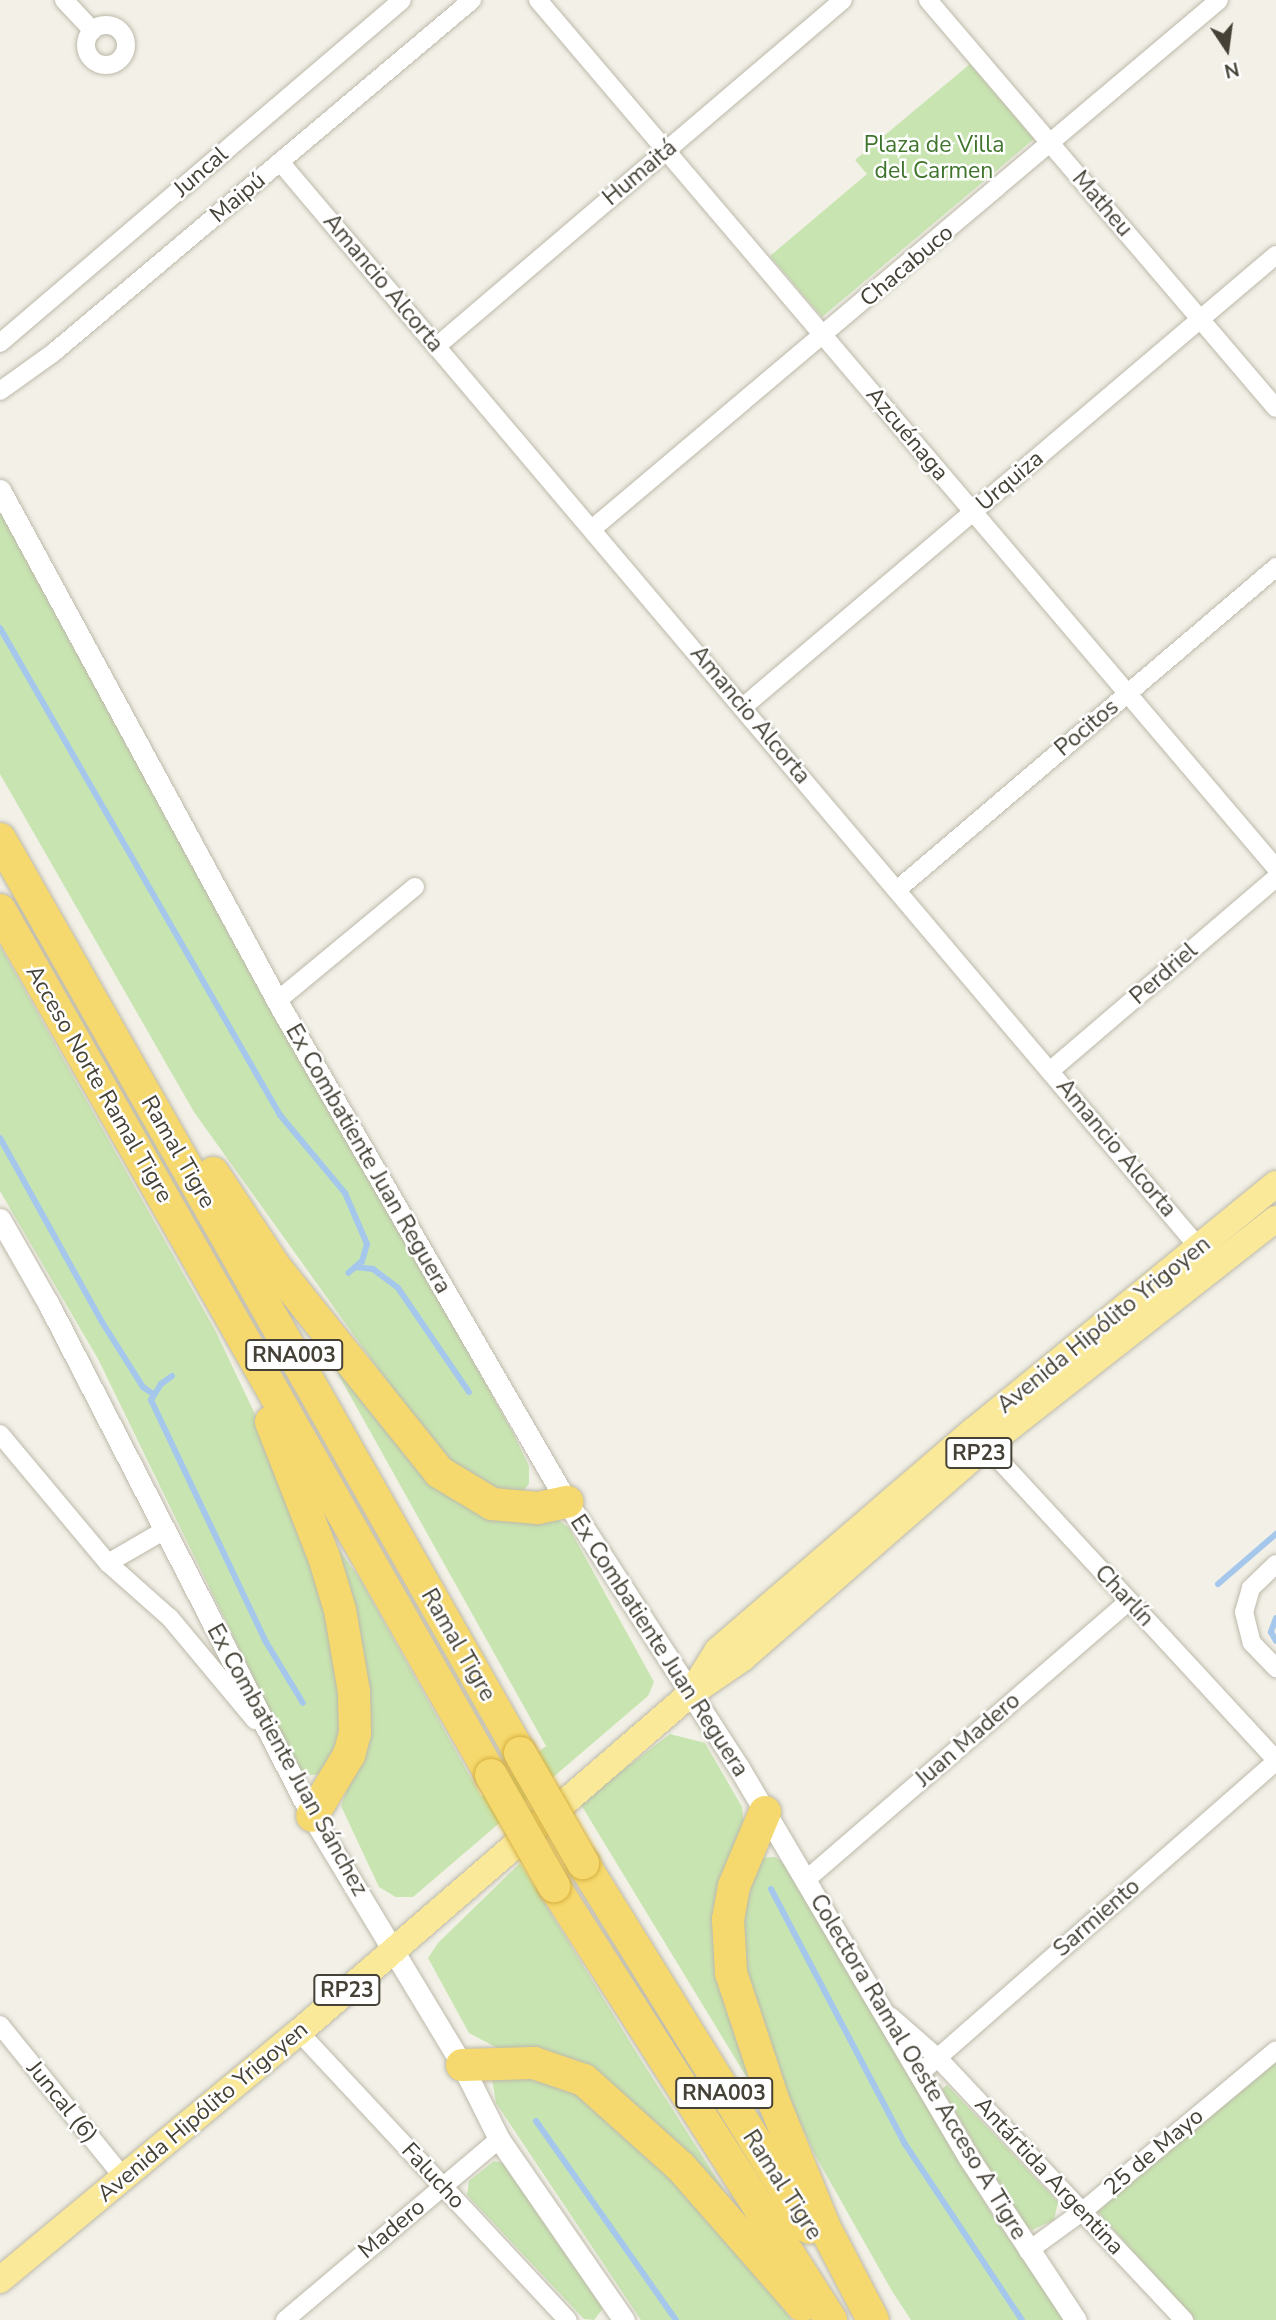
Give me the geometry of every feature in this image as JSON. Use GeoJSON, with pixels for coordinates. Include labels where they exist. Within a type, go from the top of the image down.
{"type":"FeatureCollection","features":[{"type":"Feature","properties":{"kind":"highway","name":"Acceso Norte Ramal Tigre"},"geometry":{"type":"LineString","coordinates":[[0,839],[68,957]]}},
{"type":"Feature","properties":{"kind":"highway","name":"Acceso Norte Ramal Tigre"},"geometry":{"type":"LineString","coordinates":[[0,910],[198,1258]]}},
{"type":"Feature","properties":{"kind":"highway"},"geometry":{"type":"LineString","coordinates":[[68,957],[141,1057],[275,1267],[416,1448],[456,1486],[492,1504],[538,1508],[567,1502]]}},
{"type":"Feature","properties":{"kind":"highway","name":"Ramal Tigre"},"geometry":{"type":"LineString","coordinates":[[68,957],[583,1863],[872,2320]]}},
{"type":"Feature","properties":{"kind":"highway"},"geometry":{"type":"LineString","coordinates":[[198,1258],[308,1509],[340,1610],[354,1692],[355,1733],[338,1780],[312,1816]]}},
{"type":"Feature","properties":{"kind":"highway","name":"Ramal Tigre"},"geometry":{"type":"LineString","coordinates":[[198,1258],[554,1886],[831,2320]]}},
{"type":"Feature","properties":{"kind":"highway"},"geometry":{"type":"LineString","coordinates":[[765,1812],[734,1886],[728,1919],[731,1973],[774,2102],[824,2227],[872,2320]]}},
{"type":"Feature","properties":{"kind":"highway"},"geometry":{"type":"LineString","coordinates":[[462,2065],[534,2063],[584,2080],[608,2097],[712,2199],[815,2320]]}},
{"type":"Feature","properties":{"kind":"main road","name":"Avenida Hipólito Yrigoyen"},"geometry":{"type":"LineString","coordinates":[[1208,1259],[1276,1184]]}},
{"type":"Feature","properties":{"kind":"main road","name":"Avenida Hipólito Yrigoyen"},"geometry":{"type":"LineString","coordinates":[[0,2280],[299,2032],[689,1695],[743,1658],[980,1438],[1208,1259],[1276,1219]]}},
{"type":"Feature","properties":{"kind":"street"},"geometry":{"type":"LineString","coordinates":[[64,0],[93,31]]}},
{"type":"Feature","properties":{"kind":"street","name":"Juncal"},"geometry":{"type":"LineString","coordinates":[[0,343],[401,0]]}},
{"type":"Feature","properties":{"kind":"street","name":"Maipú"},"geometry":{"type":"LineString","coordinates":[[0,391],[53,353],[472,0]]}},
{"type":"Feature","properties":{"kind":"street","name":"Azcuénaga"},"geometry":{"type":"LineString","coordinates":[[538,0],[1276,868]]}},
{"type":"Feature","properties":{"kind":"street","name":"Humaitá"},"geometry":{"type":"LineString","coordinates":[[437,346],[843,0]]}},
{"type":"Feature","properties":{"kind":"street","name":"Matheu"},"geometry":{"type":"LineString","coordinates":[[928,0],[1276,408]]}},
{"type":"Feature","properties":{"kind":"street","name":"Chacabuco"},"geometry":{"type":"LineString","coordinates":[[592,529],[1051,145],[1219,0]]}},
{"type":"Feature","properties":{"kind":"street","name":"Amancio Alcorta"},"geometry":{"type":"LineString","coordinates":[[281,163],[898,889],[1208,1259]]}},
{"type":"Feature","properties":{"kind":"street","name":"Urquiza"},"geometry":{"type":"LineString","coordinates":[[743,707],[1276,255]]}},
{"type":"Feature","properties":{"kind":"street","name":"Ex Combatiente Juan Reguera"},"geometry":{"type":"LineString","coordinates":[[0,490],[277,1001],[567,1502],[765,1812]]}},
{"type":"Feature","properties":{"kind":"street","name":"Pocitos"},"geometry":{"type":"LineString","coordinates":[[898,889],[1276,567]]}},
{"type":"Feature","properties":{"kind":"street","name":"Perdriel"},"geometry":{"type":"LineString","coordinates":[[1051,1070],[1276,877]]}},
{"type":"Feature","properties":{"kind":"street"},"geometry":{"type":"LineString","coordinates":[[277,1001],[415,887]]}},
{"type":"Feature","properties":{"kind":"street","name":"Ex Combatiente Juan Sánchez"},"geometry":{"type":"LineString","coordinates":[[0,1219],[165,1530],[268,1736],[312,1816],[462,2065],[499,2139],[622,2319]]}},
{"type":"Feature","properties":{"kind":"street"},"geometry":{"type":"LineString","coordinates":[[0,1434],[107,1563],[170,1618],[268,1736]]}},
{"type":"Feature","properties":{"kind":"street","name":"Charlín"},"geometry":{"type":"LineString","coordinates":[[980,1438],[1276,1761]]}},
{"type":"Feature","properties":{"kind":"street"},"geometry":{"type":"LineString","coordinates":[[107,1563],[165,1530]]}},
{"type":"Feature","properties":{"kind":"street"},"geometry":{"type":"LineString","coordinates":[[1276,1564],[1251,1588],[1244,1612],[1252,1643],[1276,1668]]}},
{"type":"Feature","properties":{"kind":"street","name":"Juan Madero"},"geometry":{"type":"LineString","coordinates":[[807,1880],[1129,1601]]}},
{"type":"Feature","properties":{"kind":"street","name":"Sarmiento"},"geometry":{"type":"LineString","coordinates":[[919,2074],[1276,1761]]}},
{"type":"Feature","properties":{"kind":"street","name":"Colectora Ramal Oeste Acceso A Tigre"},"geometry":{"type":"LineString","coordinates":[[765,1812],[919,2074],[1028,2251],[1076,2320]]}},
{"type":"Feature","properties":{"kind":"street","name":"Antártida Argentina"},"geometry":{"type":"LineString","coordinates":[[879,2006],[937,2057],[1184,2320]]}},
{"type":"Feature","properties":{"kind":"street","name":"Juncal (6)"},"geometry":{"type":"LineString","coordinates":[[0,2025],[124,2178]]}},
{"type":"Feature","properties":{"kind":"street","name":"Falucho"},"geometry":{"type":"LineString","coordinates":[[299,2032],[568,2320]]}},
{"type":"Feature","properties":{"kind":"street","name":"25 de Mayo"},"geometry":{"type":"LineString","coordinates":[[1028,2251],[1083,2211],[1276,2050]]}},
{"type":"Feature","properties":{"kind":"street","name":"Madero"},"geometry":{"type":"LineString","coordinates":[[285,2320],[499,2139]]}},
{"type":"Feature","properties":{"kind":"green space","name":"Plaza de Villa del Carmen"},"geometry":{"type":"Polygon","coordinates":[[[970,64],[1034,139],[822,317],[770,256],[867,174],[855,160],[970,64]]]}},
{"type":"Feature","properties":{"kind":"green space"},"geometry":{"type":"Polygon","coordinates":[[[0,507],[512,1431],[529,1466],[529,1484],[519,1496],[500,1494],[464,1477],[419,1426],[194,1112],[0,774],[0,507]]]}},
{"type":"Feature","properties":{"kind":"green space"},"geometry":{"type":"Polygon","coordinates":[[[0,946],[216,1332],[271,1448],[331,1604],[349,1734],[328,1774],[310,1775],[298,1769],[98,1359],[0,1191],[0,946]]]}},
{"type":"Feature","properties":{"kind":"green space"},"geometry":{"type":"Polygon","coordinates":[[[295,1297],[426,1466],[557,1519],[569,1528],[654,1682],[648,1696],[413,1897],[396,1897],[379,1887],[341,1806],[352,1776],[348,1592],[338,1548],[360,1579],[481,1796],[546,1746],[295,1297]]]}},
{"type":"Feature","properties":{"kind":"green space"},"geometry":{"type":"Polygon","coordinates":[[[670,1734],[705,1743],[742,1807],[745,1833],[729,1870],[755,2091],[580,1803],[670,1734]]]}},
{"type":"Feature","properties":{"kind":"green space"},"geometry":{"type":"Polygon","coordinates":[[[775,1857],[788,1865],[991,2213],[1065,2320],[911,2320],[892,2291],[815,2155],[768,2052],[740,1947],[747,1878],[758,1858],[775,1857]]]}},
{"type":"Feature","properties":{"kind":"green space"},"geometry":{"type":"Polygon","coordinates":[[[520,1863],[745,2223],[659,2133],[469,2033],[428,1958],[438,1943],[520,1863]]]}},
{"type":"Feature","properties":{"kind":"green space"},"geometry":{"type":"Polygon","coordinates":[[[1276,2062],[1276,2320],[1195,2320],[1097,2211],[1276,2062]]]}},
{"type":"Feature","properties":{"kind":"green space"},"geometry":{"type":"Polygon","coordinates":[[[496,2072],[568,2079],[672,2173],[792,2320],[641,2320],[496,2103],[492,2079],[496,2072]]]}},
{"type":"Feature","properties":{"kind":"green space"},"geometry":{"type":"Polygon","coordinates":[[[947,2085],[1058,2202],[1054,2220],[1032,2230],[1021,2223],[942,2089],[947,2085]]]}},
{"type":"Feature","properties":{"kind":"green space"},"geometry":{"type":"Polygon","coordinates":[[[494,2161],[507,2164],[604,2307],[594,2320],[584,2319],[467,2195],[469,2181],[494,2161]]]}},
{"type":"Feature","properties":{"kind":"waterway"},"geometry":{"type":"LineString","coordinates":[[0,628],[280,1115],[345,1193],[367,1244],[362,1261],[348,1273]]}},
{"type":"Feature","properties":{"kind":"waterway"},"geometry":{"type":"LineString","coordinates":[[0,1138],[102,1322],[143,1387],[153,1394]]}},
{"type":"Feature","properties":{"kind":"waterway"},"geometry":{"type":"LineString","coordinates":[[356,1267],[373,1269],[398,1288],[469,1392]]}},
{"type":"Feature","properties":{"kind":"waterway"},"geometry":{"type":"LineString","coordinates":[[172,1376],[161,1384],[151,1400],[266,1642],[303,1703]]}},
{"type":"Feature","properties":{"kind":"waterway"},"geometry":{"type":"LineString","coordinates":[[1218,1584],[1276,1534]]}},
{"type":"Feature","properties":{"kind":"waterway"},"geometry":{"type":"LineString","coordinates":[[1276,1618],[1271,1632],[1276,1641]]}},
{"type":"Feature","properties":{"kind":"waterway"},"geometry":{"type":"LineString","coordinates":[[771,1889],[905,2144],[1022,2320]]}},
{"type":"Feature","properties":{"kind":"waterway"},"geometry":{"type":"LineString","coordinates":[[536,2121],[676,2320]]}}]}
